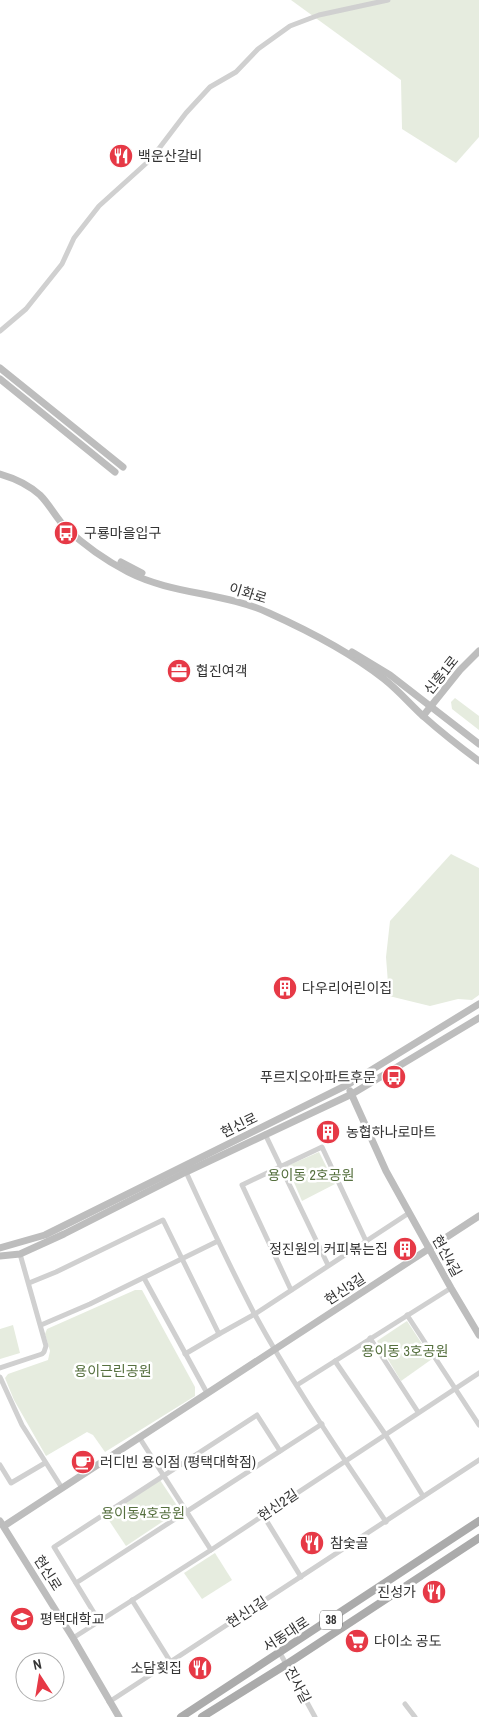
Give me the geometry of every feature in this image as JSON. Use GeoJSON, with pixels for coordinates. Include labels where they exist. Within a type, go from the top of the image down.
{"type":"FeatureCollection","features":[{"type":"Feature","properties":{"kind":"main road","name":"서동대로"},"geometry":{"type":"LineString","coordinates":[[181,1717],[479,1521]]}},
{"type":"Feature","properties":{"kind":"main road","name":"서동대로"},"geometry":{"type":"LineString","coordinates":[[202,1717],[287,1664],[479,1538]]}},
{"type":"Feature","properties":{"kind":"street"},"geometry":{"type":"LineString","coordinates":[[0,332],[26,309],[62,264],[74,238],[99,206],[151,159],[186,113],[210,87],[236,72],[258,49],[290,26],[319,15],[388,0]]}},
{"type":"Feature","properties":{"kind":"street"},"geometry":{"type":"LineString","coordinates":[[0,368],[123,467]]}},
{"type":"Feature","properties":{"kind":"street"},"geometry":{"type":"LineString","coordinates":[[0,379],[115,472]]}},
{"type":"Feature","properties":{"kind":"street","name":"이화로"},"geometry":{"type":"LineString","coordinates":[[0,472],[23,478],[32,484],[43,493],[65,521],[81,537],[128,566],[170,584],[215,593],[262,606],[369,661],[479,744]]}},
{"type":"Feature","properties":{"kind":"street","name":"이화로"},"geometry":{"type":"LineString","coordinates":[[0,472],[24,483],[40,496],[64,526],[86,546],[127,572],[158,585],[240,602],[269,613],[331,644],[385,680],[423,716],[479,761]]}},
{"type":"Feature","properties":{"kind":"street","name":"신흥1로"},"geometry":{"type":"LineString","coordinates":[[423,716],[460,670],[479,651]]}},
{"type":"Feature","properties":{"kind":"street","name":"현신로"},"geometry":{"type":"LineString","coordinates":[[0,1248],[45,1235],[347,1085],[479,1004]]}},
{"type":"Feature","properties":{"kind":"street","name":"현신로"},"geometry":{"type":"LineString","coordinates":[[0,1256],[20,1254],[64,1234],[186,1172],[352,1094],[479,1018]]}},
{"type":"Feature","properties":{"kind":"street","name":"현신4길"},"geometry":{"type":"LineString","coordinates":[[347,1085],[386,1171],[479,1336]]}},
{"type":"Feature","properties":{"kind":"street"},"geometry":{"type":"LineString","coordinates":[[265,1134],[328,1266]]}},
{"type":"Feature","properties":{"kind":"street"},"geometry":{"type":"LineString","coordinates":[[291,1290],[242,1185],[322,1147],[366,1241]]}},
{"type":"Feature","properties":{"kind":"street"},"geometry":{"type":"LineString","coordinates":[[186,1172],[255,1314],[322,1424],[386,1522]]}},
{"type":"Feature","properties":{"kind":"street"},"geometry":{"type":"LineString","coordinates":[[185,1354],[255,1314],[409,1213]]}},
{"type":"Feature","properties":{"kind":"street","name":"현신3길"},"geometry":{"type":"LineString","coordinates":[[2,1524],[62,1488],[479,1216]]}},
{"type":"Feature","properties":{"kind":"street"},"geometry":{"type":"LineString","coordinates":[[28,1283],[56,1272],[163,1220],[219,1334]]}},
{"type":"Feature","properties":{"kind":"street"},"geometry":{"type":"LineString","coordinates":[[41,1325],[90,1304],[218,1241]]}},
{"type":"Feature","properties":{"kind":"street"},"geometry":{"type":"LineString","coordinates":[[0,1368],[44,1352],[46,1346],[20,1254]]}},
{"type":"Feature","properties":{"kind":"street"},"geometry":{"type":"LineString","coordinates":[[144,1278],[207,1394]]}},
{"type":"Feature","properties":{"kind":"street"},"geometry":{"type":"LineString","coordinates":[[297,1384],[451,1288]]}},
{"type":"Feature","properties":{"kind":"street"},"geometry":{"type":"LineString","coordinates":[[407,1315],[479,1425]]}},
{"type":"Feature","properties":{"kind":"street"},"geometry":{"type":"LineString","coordinates":[[370,1338],[418,1412]]}},
{"type":"Feature","properties":{"kind":"street"},"geometry":{"type":"LineString","coordinates":[[335,1361],[385,1434],[423,1496]]}},
{"type":"Feature","properties":{"kind":"street","name":"현신2길"},"geometry":{"type":"LineString","coordinates":[[73,1638],[211,1550],[479,1373]]}},
{"type":"Feature","properties":{"kind":"street"},"geometry":{"type":"LineString","coordinates":[[0,1376],[22,1425],[44,1463],[62,1488]]}},
{"type":"Feature","properties":{"kind":"street"},"geometry":{"type":"LineString","coordinates":[[99,1621],[54,1547],[257,1415],[280,1451]]}},
{"type":"Feature","properties":{"kind":"street"},"geometry":{"type":"LineString","coordinates":[[76,1583],[322,1424]]}},
{"type":"Feature","properties":{"kind":"street"},"geometry":{"type":"LineString","coordinates":[[139,1437],[211,1550]]}},
{"type":"Feature","properties":{"kind":"street","name":"현신1길"},"geometry":{"type":"LineString","coordinates":[[109,1702],[479,1460]]}},
{"type":"Feature","properties":{"kind":"street"},"geometry":{"type":"LineString","coordinates":[[0,1465],[11,1483],[44,1463]]}},
{"type":"Feature","properties":{"kind":"street"},"geometry":{"type":"LineString","coordinates":[[263,1515],[301,1577]]}},
{"type":"Feature","properties":{"kind":"street","name":"현신로"},"geometry":{"type":"LineString","coordinates":[[2,1524],[73,1638],[119,1717]]}},
{"type":"Feature","properties":{"kind":"street"},"geometry":{"type":"LineString","coordinates":[[132,1600],[170,1661]]}},
{"type":"Feature","properties":{"kind":"street","name":"진사길"},"geometry":{"type":"LineString","coordinates":[[280,1653],[315,1717]]}},
{"type":"Feature","properties":{"kind":"street"},"geometry":{"type":"LineString","coordinates":[[405,1704],[415,1717]]}},
{"type":"Feature","properties":{"kind":"green space"},"geometry":{"type":"Polygon","coordinates":[[[291,0],[479,0],[479,137],[456,163],[402,129],[401,80],[291,0]]]}},
{"type":"Feature","properties":{"kind":"green space"},"geometry":{"type":"Polygon","coordinates":[[[455,698],[479,716],[479,730],[452,709],[451,702],[455,698]]]}},
{"type":"Feature","properties":{"kind":"green space"},"geometry":{"type":"Polygon","coordinates":[[[451,854],[479,868],[479,995],[472,1000],[458,999],[430,1006],[389,996],[386,957],[390,921],[451,854]]]}},
{"type":"Feature","properties":{"kind":"green space","name":"용이동 2호공원"},"geometry":{"type":"Polygon","coordinates":[[[319,1152],[335,1184],[302,1201],[287,1166],[319,1152]]]}},
{"type":"Feature","properties":{"kind":"green space","name":"용이근린공원"},"geometry":{"type":"Polygon","coordinates":[[[135,1290],[142,1290],[195,1387],[195,1396],[105,1452],[93,1435],[87,1432],[46,1456],[14,1400],[5,1378],[8,1374],[48,1360],[50,1351],[45,1334],[47,1329],[135,1290]]]}},
{"type":"Feature","properties":{"kind":"green space","name":"용이동 3호공원"},"geometry":{"type":"Polygon","coordinates":[[[407,1321],[432,1359],[401,1381],[377,1341],[407,1321]]]}},
{"type":"Feature","properties":{"kind":"green space"},"geometry":{"type":"Polygon","coordinates":[[[13,1325],[20,1353],[0,1359],[0,1329],[13,1325]]]}},
{"type":"Feature","properties":{"kind":"green space","name":"용이동4호공원"},"geometry":{"type":"Polygon","coordinates":[[[160,1480],[180,1510],[126,1546],[106,1516],[160,1480]]]}},
{"type":"Feature","properties":{"kind":"green space"},"geometry":{"type":"Polygon","coordinates":[[[215,1553],[232,1580],[202,1599],[184,1573],[215,1553]]]}},
{"type":"Feature","properties":{"kind":"place","name":"백운산갈비"},"geometry":{"type":"Point","coordinates":[121,156]}},
{"type":"Feature","properties":{"kind":"place","name":"구룡마을입구"},"geometry":{"type":"Point","coordinates":[66,533]}},
{"type":"Feature","properties":{"kind":"place","name":"협진여객"},"geometry":{"type":"Point","coordinates":[179,671]}},
{"type":"Feature","properties":{"kind":"place","name":"다우리어린이집"},"geometry":{"type":"Point","coordinates":[285,988]}},
{"type":"Feature","properties":{"kind":"place","name":"푸르지오아파트후문"},"geometry":{"type":"Point","coordinates":[394,1077]}},
{"type":"Feature","properties":{"kind":"place","name":"농협하나로마트"},"geometry":{"type":"Point","coordinates":[328,1132]}},
{"type":"Feature","properties":{"kind":"place","name":"정진원의 커피볶는집"},"geometry":{"type":"Point","coordinates":[405,1249]}},
{"type":"Feature","properties":{"kind":"place","name":"러디빈 용이점 (평택대학점)"},"geometry":{"type":"Point","coordinates":[83,1462]}},
{"type":"Feature","properties":{"kind":"place","name":"참숯골"},"geometry":{"type":"Point","coordinates":[312,1543]}},
{"type":"Feature","properties":{"kind":"place","name":"진성가"},"geometry":{"type":"Point","coordinates":[434,1592]}},
{"type":"Feature","properties":{"kind":"place","name":"평택대학교"},"geometry":{"type":"Point","coordinates":[22,1619]}},
{"type":"Feature","properties":{"kind":"place","name":"다이소 공도"},"geometry":{"type":"Point","coordinates":[357,1641]}},
{"type":"Feature","properties":{"kind":"place","name":"소담횟집"},"geometry":{"type":"Point","coordinates":[200,1668]}}]}
